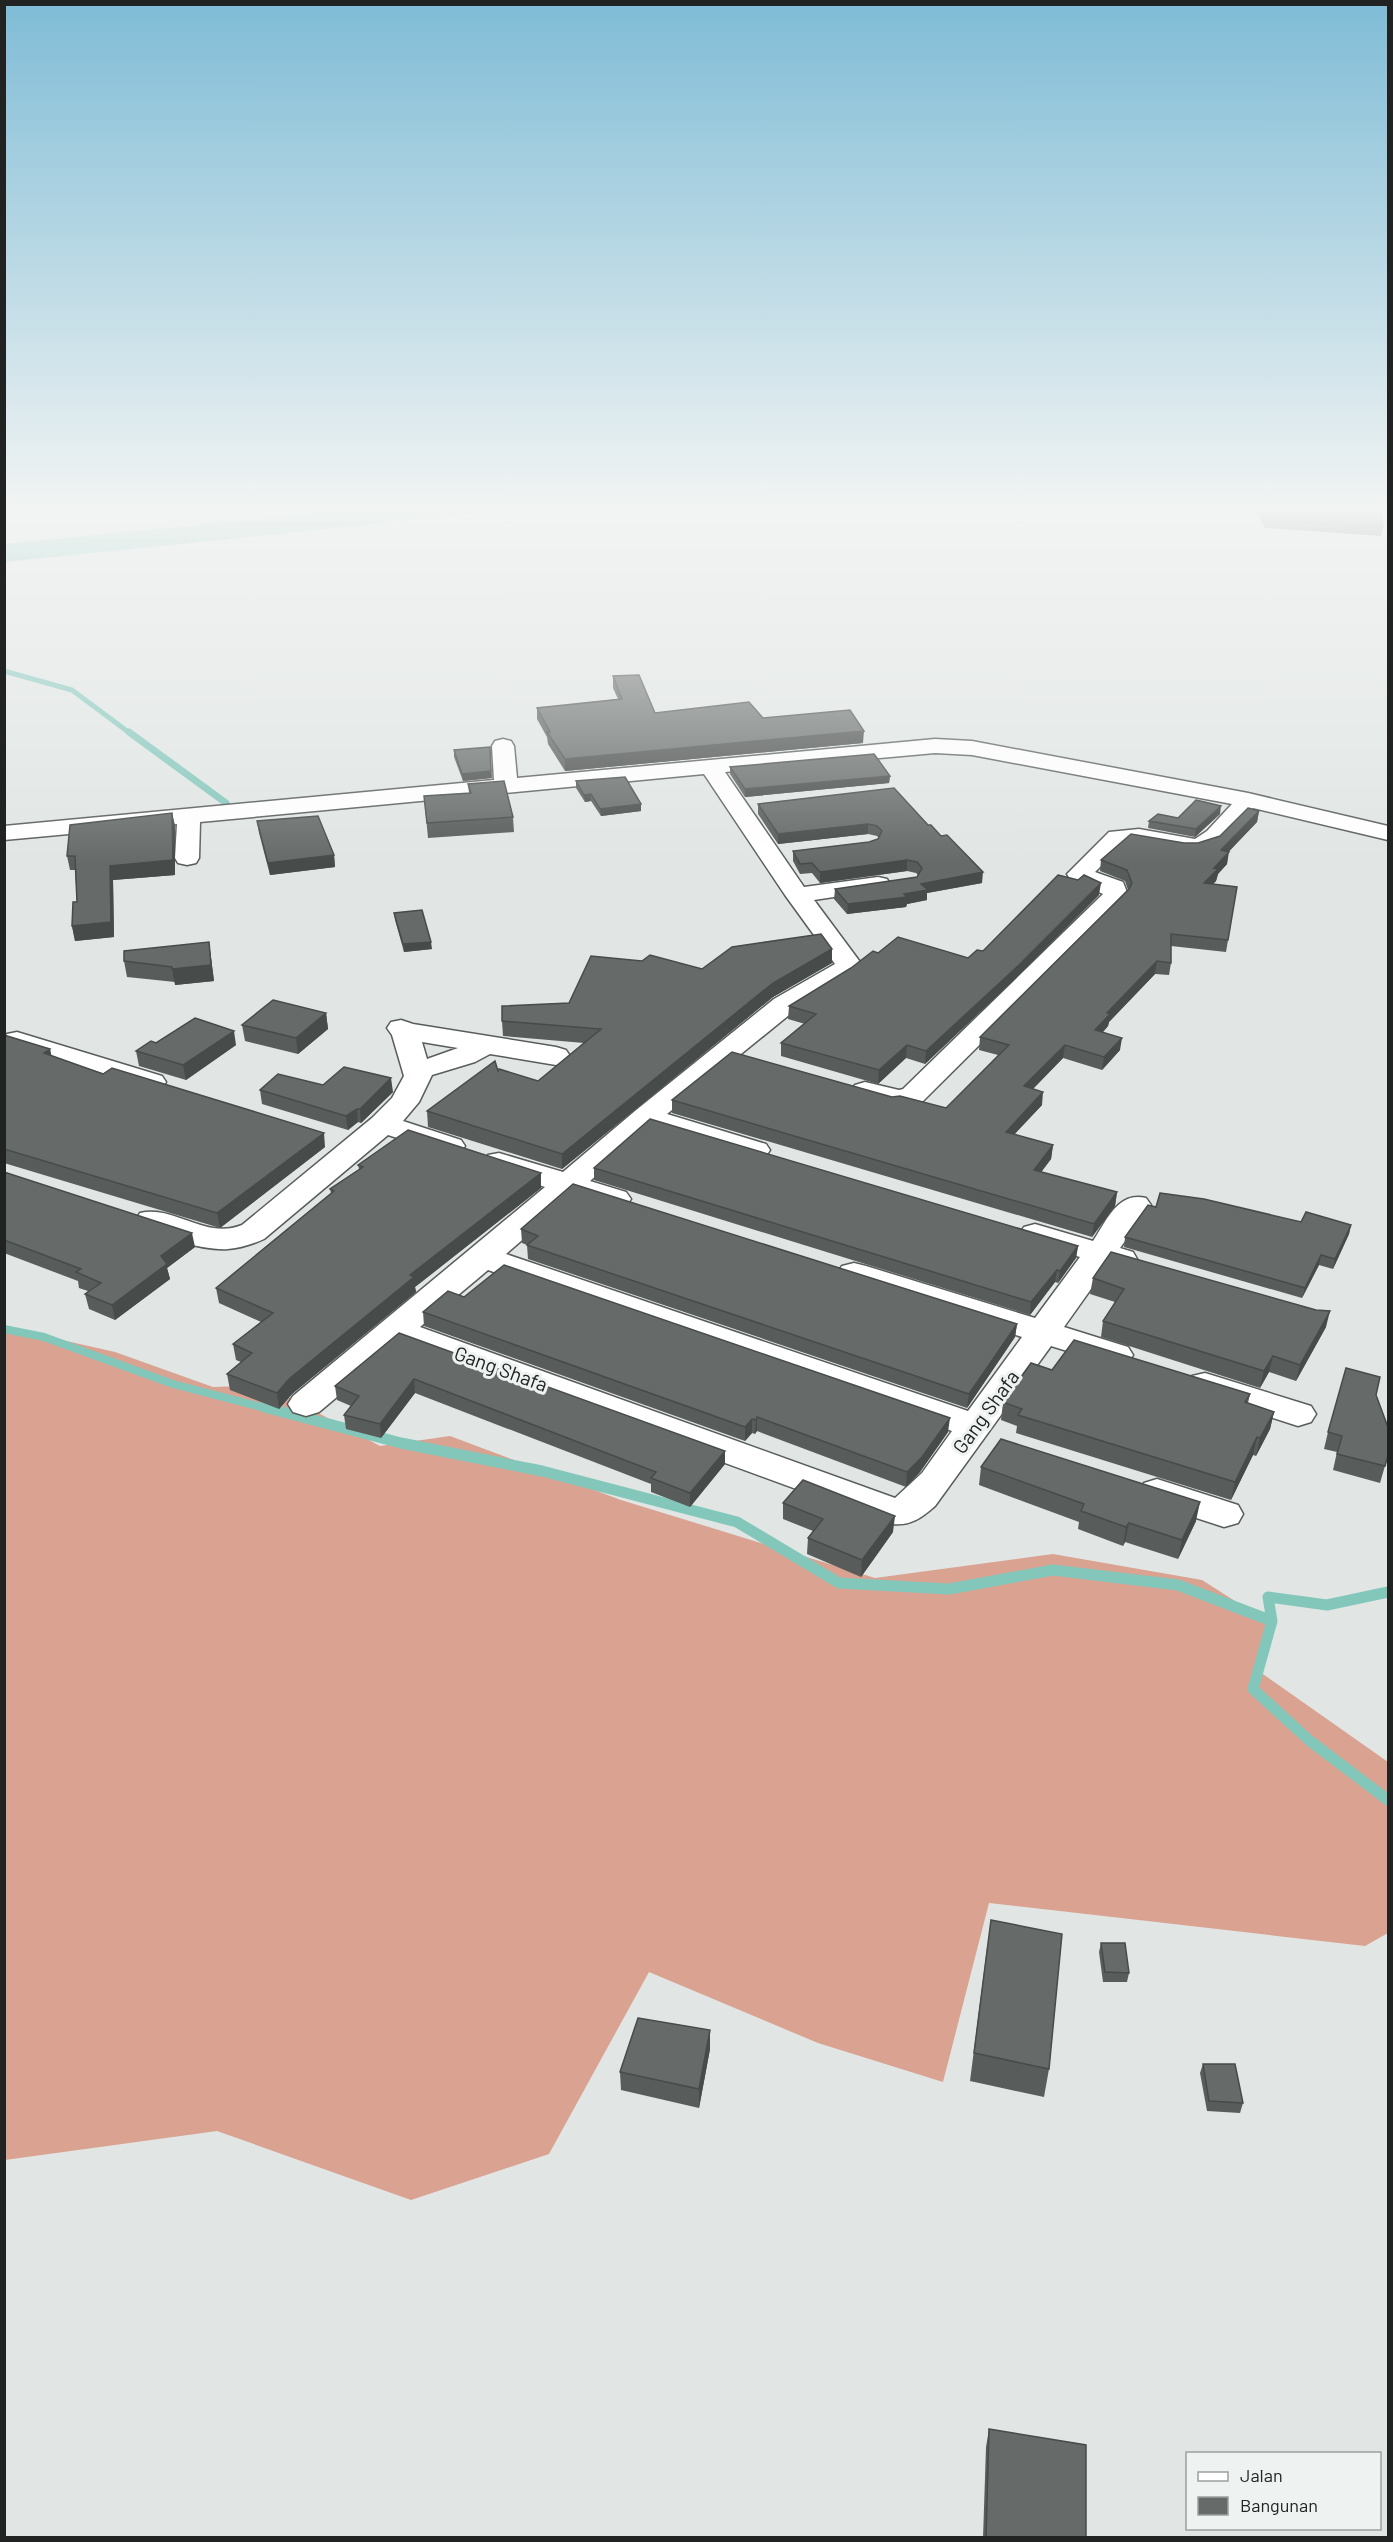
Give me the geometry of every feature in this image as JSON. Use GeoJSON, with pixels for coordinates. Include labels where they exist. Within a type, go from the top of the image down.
{"type":"FeatureCollection","features":[{"type":"Feature","properties":{"kind":"street"},"geometry":{"type":"LineString","coordinates":[[503,746],[506,785]]}},
{"type":"Feature","properties":{"kind":"street"},"geometry":{"type":"LineString","coordinates":[[4,833],[506,785],[957,746],[1248,800],[1389,833]]}},
{"type":"Feature","properties":{"kind":"street"},"geometry":{"type":"LineString","coordinates":[[306,1404],[483,1257],[645,1117],[784,1005],[850,966],[797,896],[782,854],[748,806],[711,768]]}},
{"type":"Feature","properties":{"kind":"street"},"geometry":{"type":"LineString","coordinates":[[837,1083],[892,1099],[902,1100],[913,1095],[1116,895],[1114,887],[1109,884],[1079,874],[1117,837],[1141,836],[1197,846],[1210,841],[1248,800]]}},
{"type":"Feature","properties":{"kind":"street"},"geometry":{"type":"LineString","coordinates":[[188,858],[189,816]]}},
{"type":"Feature","properties":{"kind":"street"},"geometry":{"type":"LineString","coordinates":[[797,896],[896,881]]}},
{"type":"Feature","properties":{"kind":"street"},"geometry":{"type":"LineString","coordinates":[[129,1214],[209,1239],[228,1241],[253,1232],[383,1124],[413,1089],[417,1071],[403,1029],[556,1056]]}},
{"type":"Feature","properties":{"kind":"street"},"geometry":{"type":"LineString","coordinates":[[17,1040],[182,1091]]}},
{"type":"Feature","properties":{"kind":"street"},"geometry":{"type":"LineString","coordinates":[[417,1071],[465,1056],[485,1045]]}},
{"type":"Feature","properties":{"kind":"street"},"geometry":{"type":"LineString","coordinates":[[726,1052],[759,1061]]}},
{"type":"Feature","properties":{"kind":"street"},"geometry":{"type":"LineString","coordinates":[[645,1117],[781,1158]]}},
{"type":"Feature","properties":{"kind":"street"},"geometry":{"type":"LineString","coordinates":[[383,1124],[647,1209]]}},
{"type":"Feature","properties":{"kind":"street"},"geometry":{"type":"LineString","coordinates":[[324,1135],[357,1145]]}},
{"type":"Feature","properties":{"kind":"street","name":"Gang Shafa"},"geometry":{"type":"LineString","coordinates":[[395,1330],[898,1512],[911,1507],[922,1497],[983,1434],[1046,1332],[1135,1205]]}},
{"type":"Feature","properties":{"kind":"street"},"geometry":{"type":"LineString","coordinates":[[1009,1226],[1145,1266]]}},
{"type":"Feature","properties":{"kind":"street"},"geometry":{"type":"LineString","coordinates":[[483,1257],[983,1434]]}},
{"type":"Feature","properties":{"kind":"street"},"geometry":{"type":"LineString","coordinates":[[829,1265],[1144,1364]]}},
{"type":"Feature","properties":{"kind":"street"},"geometry":{"type":"LineString","coordinates":[[1177,1375],[1298,1414]]}},
{"type":"Feature","properties":{"kind":"street"},"geometry":{"type":"LineString","coordinates":[[1125,1482],[1224,1514]]}},
{"type":"Feature","properties":{"kind":"shaded area"},"geometry":{"type":"Polygon","coordinates":[[[5,1332],[31,1333],[115,1352],[213,1387],[266,1385],[380,1446],[450,1436],[621,1500],[875,1578],[1053,1554],[1202,1580],[1271,1624],[1272,1621],[1260,1672],[1388,1762],[1388,1933],[1365,1946],[989,1903],[943,2082],[818,2043],[649,1972],[549,2154],[411,2200],[217,2131],[5,2160],[5,1332]]]}},
{"type":"Feature","properties":{"kind":"building"},"geometry":{"type":"Polygon","coordinates":[[[639,675],[655,713],[749,702],[763,718],[850,710],[864,731],[565,759],[547,732],[550,732],[537,708],[622,699],[613,676],[639,675]]]}},
{"type":"Feature","properties":{"kind":"building"},"geometry":{"type":"Polygon","coordinates":[[[490,747],[491,771],[462,774],[454,750],[490,747]]]}},
{"type":"Feature","properties":{"kind":"building"},"geometry":{"type":"Polygon","coordinates":[[[874,754],[890,776],[745,789],[730,767],[874,754]]]}},
{"type":"Feature","properties":{"kind":"building"},"geometry":{"type":"Polygon","coordinates":[[[625,777],[641,804],[600,809],[591,794],[584,795],[576,781],[625,777]]]}},
{"type":"Feature","properties":{"kind":"building"},"geometry":{"type":"Polygon","coordinates":[[[504,781],[513,817],[427,823],[424,796],[471,793],[468,784],[504,781]]]}},
{"type":"Feature","properties":{"kind":"building"},"geometry":{"type":"Polygon","coordinates":[[[894,788],[928,825],[931,825],[941,836],[947,835],[983,872],[921,884],[928,890],[904,894],[907,897],[848,904],[835,889],[917,877],[922,868],[917,862],[907,860],[820,872],[812,863],[800,864],[793,851],[869,842],[878,839],[882,831],[877,826],[868,824],[778,834],[758,804],[894,788]]]}},
{"type":"Feature","properties":{"kind":"building"},"geometry":{"type":"Polygon","coordinates":[[[1196,800],[1221,806],[1196,829],[1149,821],[1158,814],[1178,818],[1196,800]]]}},
{"type":"Feature","properties":{"kind":"building"},"geometry":{"type":"Polygon","coordinates":[[[1248,808],[1259,811],[1221,850],[1229,852],[1214,868],[1218,869],[1204,883],[1237,887],[1228,940],[1171,934],[1171,963],[1157,961],[1107,1013],[1110,1014],[1095,1030],[1122,1038],[1104,1057],[1065,1045],[1024,1086],[1043,1092],[1006,1132],[1053,1145],[1034,1170],[1117,1192],[1094,1224],[672,1100],[732,1052],[892,1097],[900,1096],[946,1108],[1009,1045],[980,1037],[1129,889],[1132,883],[1127,870],[1101,860],[1131,834],[1184,843],[1198,843],[1220,836],[1248,808]]]}},
{"type":"Feature","properties":{"kind":"building"},"geometry":{"type":"Polygon","coordinates":[[[172,813],[173,860],[110,866],[111,922],[72,926],[73,902],[77,902],[75,856],[67,856],[70,825],[172,813]]]}},
{"type":"Feature","properties":{"kind":"building"},"geometry":{"type":"Polygon","coordinates":[[[318,816],[334,855],[268,863],[257,821],[318,816]]]}},
{"type":"Feature","properties":{"kind":"building"},"geometry":{"type":"Polygon","coordinates":[[[1058,875],[1078,880],[1084,875],[1101,883],[1019,965],[926,1051],[907,1045],[879,1070],[781,1043],[816,1014],[789,1006],[851,968],[873,951],[878,953],[898,937],[968,958],[977,950],[983,951],[1058,875]]]}},
{"type":"Feature","properties":{"kind":"building"},"geometry":{"type":"Polygon","coordinates":[[[422,910],[431,942],[403,944],[394,913],[422,910]]]}},
{"type":"Feature","properties":{"kind":"building"},"geometry":{"type":"Polygon","coordinates":[[[821,934],[832,949],[773,983],[562,1154],[427,1111],[495,1061],[498,1071],[499,1069],[538,1081],[601,1029],[502,1021],[502,1006],[569,1003],[591,956],[642,961],[650,955],[702,969],[732,947],[821,934]]]}},
{"type":"Feature","properties":{"kind":"building"},"geometry":{"type":"Polygon","coordinates":[[[209,942],[211,965],[172,969],[172,967],[124,961],[124,951],[209,942]]]}},
{"type":"Feature","properties":{"kind":"building"},"geometry":{"type":"Polygon","coordinates":[[[273,1000],[326,1013],[296,1038],[242,1025],[273,1000]]]}},
{"type":"Feature","properties":{"kind":"building"},"geometry":{"type":"Polygon","coordinates":[[[195,1018],[234,1031],[183,1065],[136,1051],[151,1041],[156,1043],[195,1018]]]}},
{"type":"Feature","properties":{"kind":"building"},"geometry":{"type":"Polygon","coordinates":[[[4,1035],[50,1049],[44,1053],[103,1074],[112,1068],[324,1133],[217,1213],[4,1149],[4,1035]]]}},
{"type":"Feature","properties":{"kind":"building"},"geometry":{"type":"Polygon","coordinates":[[[344,1067],[391,1078],[360,1109],[346,1116],[260,1090],[278,1074],[323,1085],[344,1067]]]}},
{"type":"Feature","properties":{"kind":"building"},"geometry":{"type":"Polygon","coordinates":[[[650,1119],[1078,1246],[1060,1271],[1057,1270],[1031,1302],[594,1168],[650,1119]]]}},
{"type":"Feature","properties":{"kind":"building"},"geometry":{"type":"Polygon","coordinates":[[[408,1130],[541,1173],[410,1275],[414,1277],[289,1379],[277,1393],[227,1374],[252,1353],[233,1344],[273,1313],[216,1288],[334,1191],[330,1189],[363,1167],[358,1165],[408,1130]]]}},
{"type":"Feature","properties":{"kind":"building"},"geometry":{"type":"Polygon","coordinates":[[[4,1172],[192,1233],[161,1256],[167,1264],[112,1305],[85,1294],[101,1283],[76,1272],[81,1269],[4,1240],[4,1172]]]}},
{"type":"Feature","properties":{"kind":"building"},"geometry":{"type":"Polygon","coordinates":[[[573,1184],[1017,1324],[969,1394],[527,1245],[538,1236],[521,1229],[573,1184]]]}},
{"type":"Feature","properties":{"kind":"building"},"geometry":{"type":"Polygon","coordinates":[[[1160,1193],[1204,1199],[1301,1222],[1306,1212],[1351,1225],[1335,1259],[1321,1255],[1305,1288],[1125,1237],[1148,1205],[1156,1207],[1160,1193]]]}},
{"type":"Feature","properties":{"kind":"building"},"geometry":{"type":"Polygon","coordinates":[[[1111,1252],[1316,1310],[1330,1311],[1300,1365],[1273,1356],[1264,1371],[1103,1321],[1124,1289],[1093,1278],[1111,1252]]]}},
{"type":"Feature","properties":{"kind":"building"},"geometry":{"type":"Polygon","coordinates":[[[504,1265],[950,1418],[922,1457],[907,1472],[757,1417],[745,1427],[423,1312],[448,1291],[464,1297],[504,1265]]]}},
{"type":"Feature","properties":{"kind":"building"},"geometry":{"type":"Polygon","coordinates":[[[399,1333],[725,1451],[690,1493],[651,1478],[656,1472],[414,1379],[380,1424],[344,1415],[359,1396],[335,1386],[399,1333]]]}},
{"type":"Feature","properties":{"kind":"building"},"geometry":{"type":"Polygon","coordinates":[[[1074,1340],[1250,1394],[1245,1402],[1274,1412],[1260,1438],[1257,1437],[1235,1482],[1018,1415],[1022,1409],[1003,1402],[1031,1363],[1052,1370],[1074,1340]]]}},
{"type":"Feature","properties":{"kind":"building"},"geometry":{"type":"Polygon","coordinates":[[[1346,1368],[1380,1377],[1376,1395],[1389,1430],[1389,1452],[1385,1466],[1337,1454],[1342,1436],[1328,1432],[1346,1368]]]}},
{"type":"Feature","properties":{"kind":"building"},"geometry":{"type":"Polygon","coordinates":[[[1001,1439],[1200,1502],[1182,1540],[1129,1523],[1126,1527],[1081,1511],[1084,1504],[981,1467],[1001,1439]]]}},
{"type":"Feature","properties":{"kind":"building"},"geometry":{"type":"Polygon","coordinates":[[[803,1480],[895,1516],[862,1560],[808,1538],[823,1519],[783,1503],[803,1480]]]}},
{"type":"Feature","properties":{"kind":"building"},"geometry":{"type":"Polygon","coordinates":[[[991,1920],[1062,1934],[1049,2069],[974,2053],[991,1920]]]}},
{"type":"Feature","properties":{"kind":"building"},"geometry":{"type":"Polygon","coordinates":[[[1101,1943],[1125,1943],[1129,1973],[1105,1972],[1101,1943]]]}},
{"type":"Feature","properties":{"kind":"building"},"geometry":{"type":"Polygon","coordinates":[[[638,2018],[710,2030],[699,2089],[620,2072],[638,2018]]]}},
{"type":"Feature","properties":{"kind":"building"},"geometry":{"type":"Polygon","coordinates":[[[1203,2064],[1235,2064],[1243,2103],[1209,2101],[1203,2064]]]}},
{"type":"Feature","properties":{"kind":"building"},"geometry":{"type":"Polygon","coordinates":[[[989,2429],[1086,2445],[1086,2538],[986,2538],[989,2429]]]}},
{"type":"Feature","properties":{"kind":"waterway"},"geometry":{"type":"LineString","coordinates":[[4,671],[72,690],[131,734]]}},
{"type":"Feature","properties":{"kind":"waterway"},"geometry":{"type":"LineString","coordinates":[[129,732],[226,803]]}},
{"type":"Feature","properties":{"kind":"waterway"},"geometry":{"type":"LineString","coordinates":[[4,1329],[44,1337],[173,1384],[269,1409]]}},
{"type":"Feature","properties":{"kind":"waterway"},"geometry":{"type":"LineString","coordinates":[[264,1407],[401,1443],[542,1471],[737,1522],[839,1583],[949,1589],[1053,1570],[1178,1585],[1272,1621]]}},
{"type":"Feature","properties":{"kind":"waterway"},"geometry":{"type":"LineString","coordinates":[[1272,1621],[1268,1597],[1327,1605],[1388,1592]]}},
{"type":"Feature","properties":{"kind":"waterway"},"geometry":{"type":"LineString","coordinates":[[1272,1621],[1253,1689],[1310,1741],[1388,1800]]}}]}
